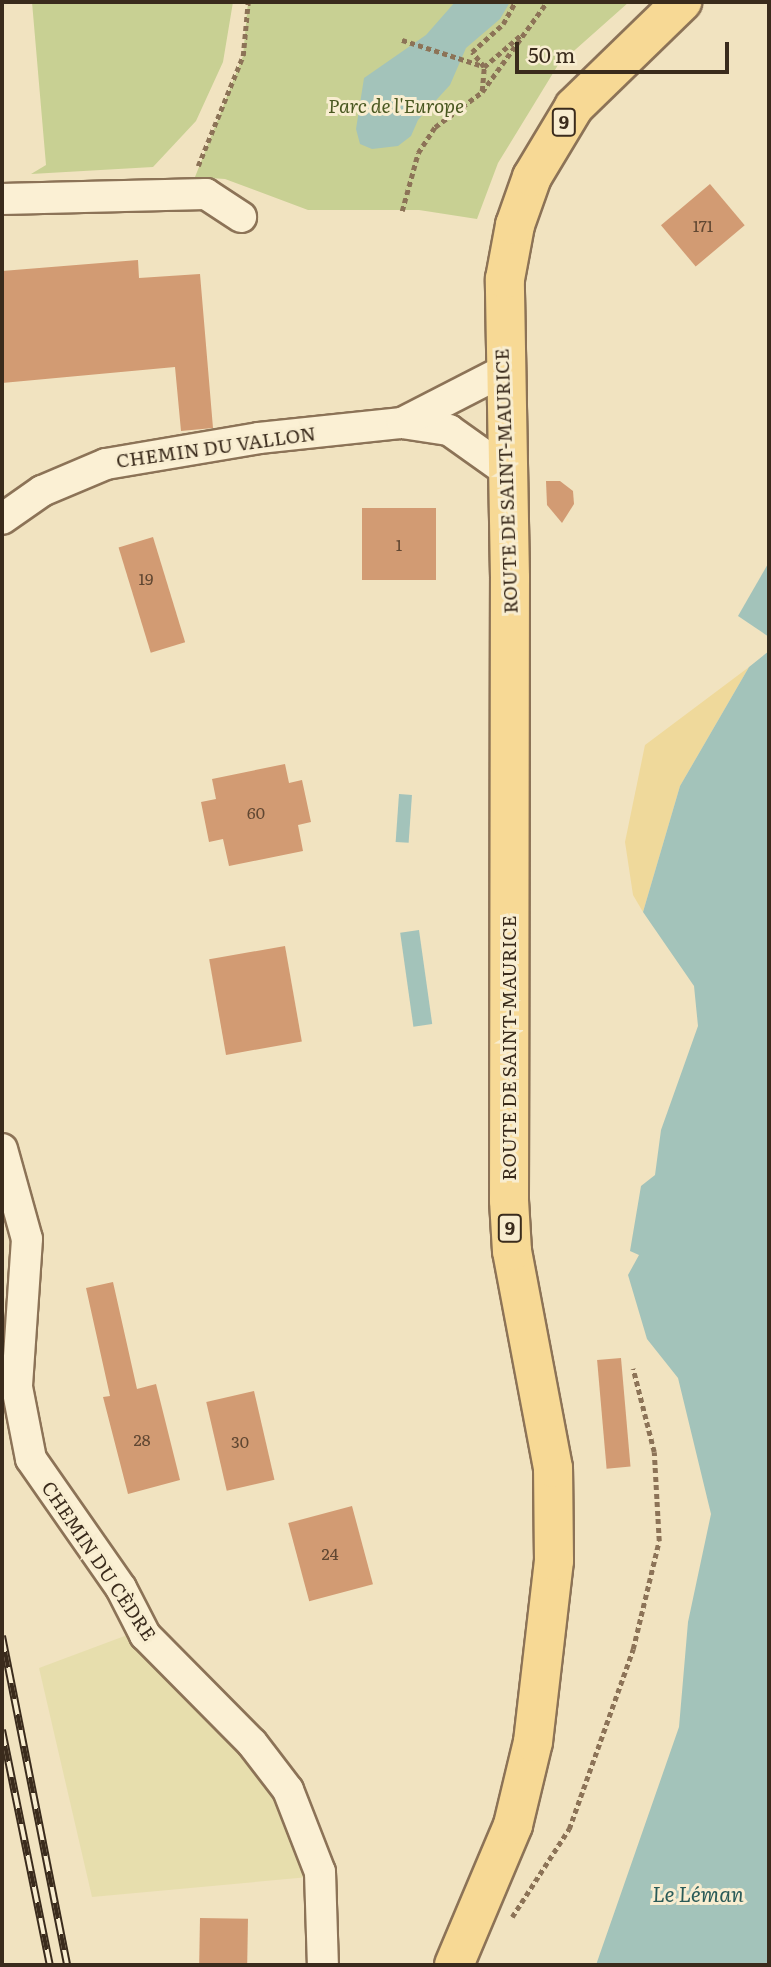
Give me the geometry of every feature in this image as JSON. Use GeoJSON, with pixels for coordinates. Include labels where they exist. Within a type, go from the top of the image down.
{"type":"FeatureCollection","features":[{"type":"Feature","properties":{"kind":"main road","name":"ROUTE DE SAINT-MAURICE"},"geometry":{"type":"LineString","coordinates":[[454,1965],[513,1825],[528,1765],[547,1650],[554,1561],[553,1468],[512,1251],[509,1200],[508,472],[503,372],[505,279],[515,225],[532,177],[574,107],[682,2]]}},
{"type":"Feature","properties":{"kind":"street"},"geometry":{"type":"LineString","coordinates":[[2,199],[206,194],[241,217]]}},
{"type":"Feature","properties":{"kind":"street","name":"CHEMIN DU VALLON"},"geometry":{"type":"LineString","coordinates":[[402,423],[503,372]]}},
{"type":"Feature","properties":{"kind":"street","name":"CHEMIN DU VALLON"},"geometry":{"type":"LineString","coordinates":[[2,519],[59,482],[118,461],[402,423],[449,430],[508,472]]}},
{"type":"Feature","properties":{"kind":"street","name":"CHEMIN DU CÈDRE"},"geometry":{"type":"LineString","coordinates":[[2,1149],[27,1239],[27,1302],[17,1362],[23,1432],[37,1470],[128,1601],[145,1635],[252,1743],[288,1790],[320,1872],[323,1965]]}},
{"type":"Feature","properties":{"kind":"path"},"geometry":{"type":"LineString","coordinates":[[195,177],[243,56],[248,2]]}},
{"type":"Feature","properties":{"kind":"path"},"geometry":{"type":"LineString","coordinates":[[482,92],[484,67],[472,52],[503,24],[515,2]]}},
{"type":"Feature","properties":{"kind":"path"},"geometry":{"type":"LineString","coordinates":[[401,211],[418,153],[435,127],[482,92],[547,2]]}},
{"type":"Feature","properties":{"kind":"path"},"geometry":{"type":"LineString","coordinates":[[484,67],[527,30]]}},
{"type":"Feature","properties":{"kind":"path"},"geometry":{"type":"LineString","coordinates":[[405,41],[484,67]]}},
{"type":"Feature","properties":{"kind":"path"},"geometry":{"type":"LineString","coordinates":[[512,1917],[569,1829],[633,1649],[659,1541],[654,1452],[633,1369]]}},
{"type":"Feature","properties":{"kind":"shaded area"},"geometry":{"type":"Polygon","coordinates":[[[130,1634],[266,1772],[309,1877],[92,1897],[39,1668],[130,1634]]]}},
{"type":"Feature","properties":{"kind":"green space"},"geometry":{"type":"Polygon","coordinates":[[[32,2],[233,2],[223,62],[196,121],[153,167],[31,174],[46,165],[32,2]]]}},
{"type":"Feature","properties":{"kind":"green space","name":"Parc de l'Europe"},"geometry":{"type":"Polygon","coordinates":[[[248,2],[629,2],[558,65],[498,163],[477,219],[419,210],[308,210],[225,179],[195,177],[243,56],[248,2]]]}},
{"type":"Feature","properties":{"kind":"sand"},"geometry":{"type":"Polygon","coordinates":[[[749,667],[680,786],[643,912],[633,895],[625,842],[645,745],[749,667]]]}},
{"type":"Feature","properties":{"kind":"water"},"geometry":{"type":"Polygon","coordinates":[[[455,2],[510,2],[500,19],[466,48],[450,85],[418,120],[411,136],[398,146],[372,149],[360,144],[356,129],[364,78],[426,35],[455,2]]]}},
{"type":"Feature","properties":{"kind":"water"},"geometry":{"type":"Polygon","coordinates":[[[769,562],[769,637],[738,616],[769,562]]]}},
{"type":"Feature","properties":{"kind":"water","name":"Le Léman"},"geometry":{"type":"Polygon","coordinates":[[[769,651],[769,1965],[596,1965],[679,1727],[688,1622],[711,1514],[678,1378],[647,1339],[628,1275],[639,1255],[630,1251],[641,1186],[655,1175],[661,1130],[698,1026],[694,986],[643,912],[680,786],[749,667],[769,651]]]}},
{"type":"Feature","properties":{"kind":"water"},"geometry":{"type":"Polygon","coordinates":[[[399,794],[412,795],[409,843],[396,842],[399,794]]]}},
{"type":"Feature","properties":{"kind":"water"},"geometry":{"type":"Polygon","coordinates":[[[419,930],[432,1024],[413,1027],[400,933],[419,930]]]}},
{"type":"Feature","properties":{"kind":"building"},"geometry":{"type":"Polygon","coordinates":[[[710,184],[745,225],[696,267],[661,225],[710,184]]]}},
{"type":"Feature","properties":{"kind":"building"},"geometry":{"type":"Polygon","coordinates":[[[138,260],[139,278],[200,274],[213,428],[181,431],[175,367],[2,383],[2,271],[138,260]]]}},
{"type":"Feature","properties":{"kind":"building"},"geometry":{"type":"Polygon","coordinates":[[[546,481],[560,481],[573,491],[574,504],[562,523],[547,505],[546,481]]]}},
{"type":"Feature","properties":{"kind":"building"},"geometry":{"type":"Polygon","coordinates":[[[362,508],[436,508],[436,580],[362,580],[362,508]]]}},
{"type":"Feature","properties":{"kind":"building"},"geometry":{"type":"Polygon","coordinates":[[[153,537],[185,642],[151,653],[119,548],[153,537]]]}},
{"type":"Feature","properties":{"kind":"building"},"geometry":{"type":"Polygon","coordinates":[[[285,764],[289,783],[302,780],[311,822],[298,825],[303,851],[229,866],[223,839],[209,842],[201,802],[216,799],[212,779],[285,764]]]}},
{"type":"Feature","properties":{"kind":"building"},"geometry":{"type":"Polygon","coordinates":[[[285,946],[302,1042],[226,1055],[209,959],[285,946]]]}},
{"type":"Feature","properties":{"kind":"building"},"geometry":{"type":"Polygon","coordinates":[[[113,1282],[137,1389],[156,1384],[180,1480],[128,1494],[103,1397],[110,1396],[86,1288],[113,1282]]]}},
{"type":"Feature","properties":{"kind":"building"},"geometry":{"type":"Polygon","coordinates":[[[621,1358],[630,1467],[607,1469],[597,1360],[621,1358]]]}},
{"type":"Feature","properties":{"kind":"building"},"geometry":{"type":"Polygon","coordinates":[[[254,1391],[274,1480],[227,1491],[206,1402],[254,1391]]]}},
{"type":"Feature","properties":{"kind":"building"},"geometry":{"type":"Polygon","coordinates":[[[352,1506],[373,1584],[309,1601],[288,1523],[352,1506]]]}},
{"type":"Feature","properties":{"kind":"building"},"geometry":{"type":"Polygon","coordinates":[[[200,1918],[248,1919],[247,1965],[199,1965],[200,1918]]]}},
{"type":"Feature","properties":{"kind":"railway"},"geometry":{"type":"LineString","coordinates":[[2,1636],[67,1965]]}},
{"type":"Feature","properties":{"kind":"railway"},"geometry":{"type":"LineString","coordinates":[[2,1730],[50,1965]]}}]}
